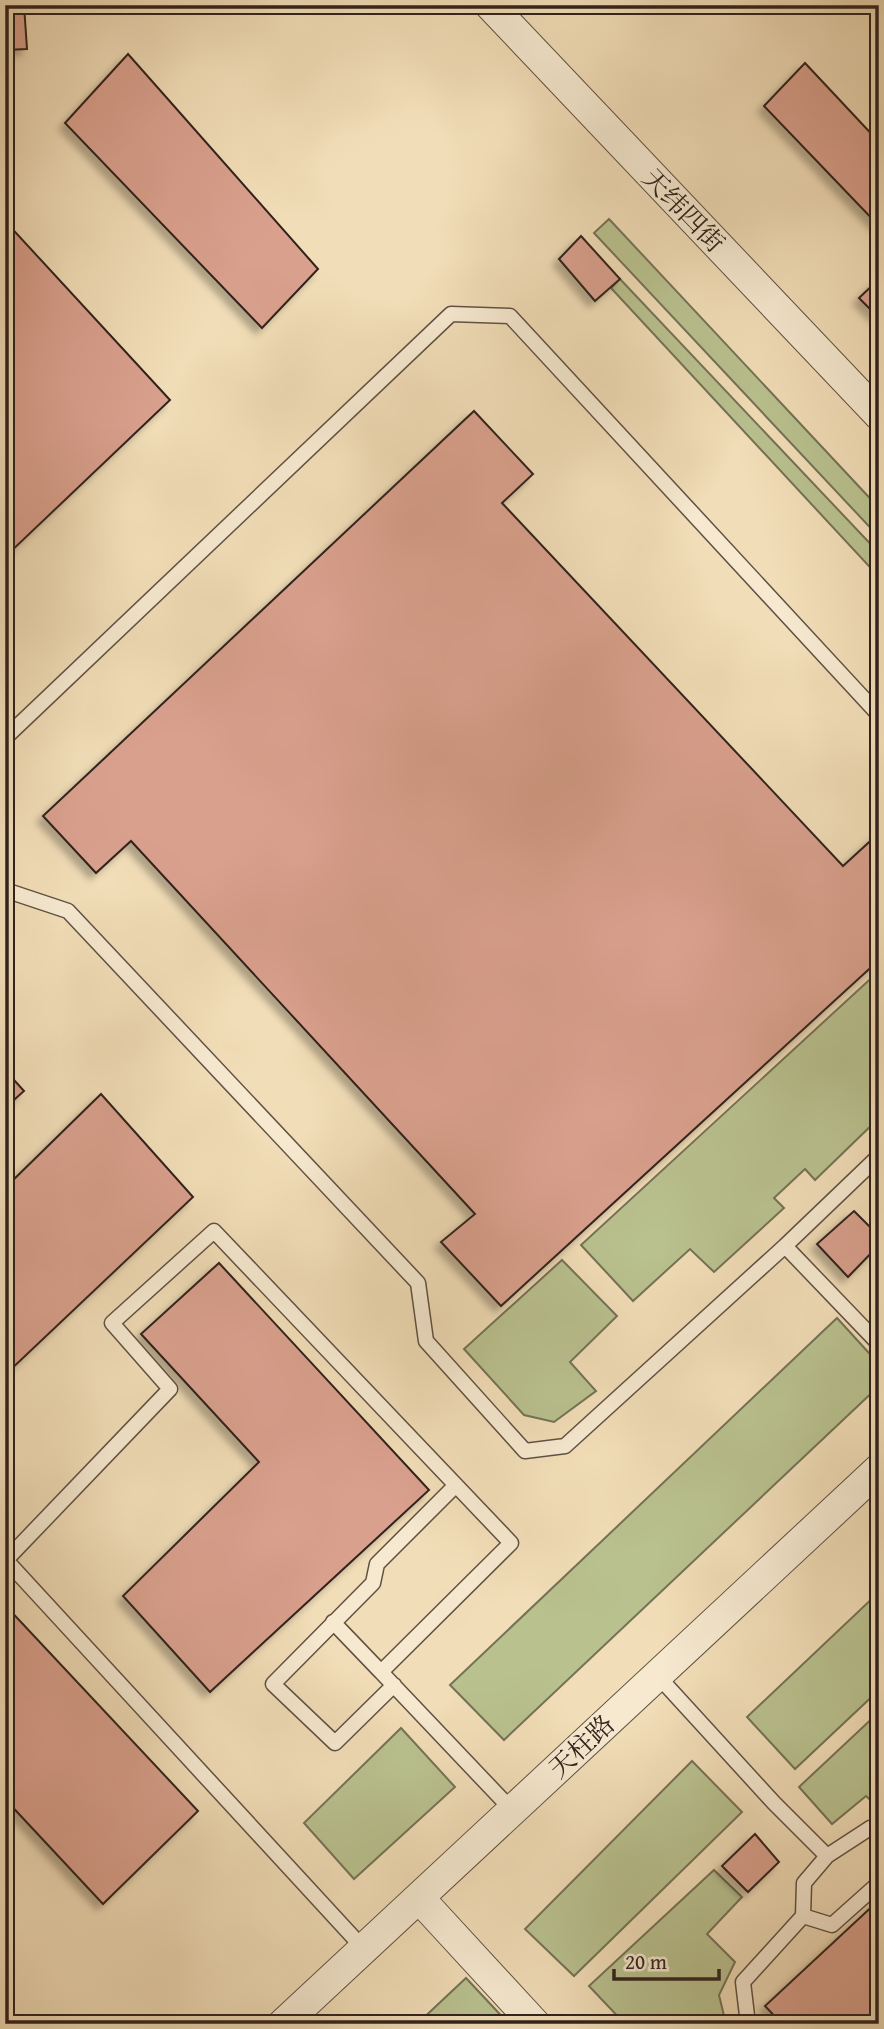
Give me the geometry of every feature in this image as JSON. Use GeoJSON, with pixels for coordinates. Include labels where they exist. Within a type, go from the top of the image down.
{"type":"FeatureCollection","features":[{"type":"Feature","properties":{"kind":"street","name":"天纬四街"},"geometry":{"type":"LineString","coordinates":[[490,5],[879,415]]}},
{"type":"Feature","properties":{"kind":"street","name":"天柱路"},"geometry":{"type":"LineString","coordinates":[[283,2024],[879,1469]]}},
{"type":"Feature","properties":{"kind":"street"},"geometry":{"type":"LineString","coordinates":[[419,1898],[535,2024]]}},
{"type":"Feature","properties":{"kind":"lane"},"geometry":{"type":"LineString","coordinates":[[5,738],[451,314],[510,316],[879,715]]}},
{"type":"Feature","properties":{"kind":"lane"},"geometry":{"type":"LineString","coordinates":[[5,890],[68,911],[418,1283],[426,1340],[525,1451],[565,1447],[785,1246],[879,1156]]}},
{"type":"Feature","properties":{"kind":"lane"},"geometry":{"type":"LineString","coordinates":[[364,1949],[6,1559],[170,1389],[112,1323],[215,1231],[511,1543],[381,1672]]}},
{"type":"Feature","properties":{"kind":"lane"},"geometry":{"type":"LineString","coordinates":[[785,1246],[879,1344]]}},
{"type":"Feature","properties":{"kind":"lane"},"geometry":{"type":"LineString","coordinates":[[394,1685],[335,1743],[273,1684],[373,1583],[377,1563],[456,1485]]}},
{"type":"Feature","properties":{"kind":"lane"},"geometry":{"type":"LineString","coordinates":[[333,1622],[512,1810]]}},
{"type":"Feature","properties":{"kind":"lane"},"geometry":{"type":"LineString","coordinates":[[657,1675],[774,1803],[827,1856]]}},
{"type":"Feature","properties":{"kind":"lane"},"geometry":{"type":"LineString","coordinates":[[748,2024],[743,1982],[803,1916],[804,1883],[827,1856],[870,1828],[879,1829]]}},
{"type":"Feature","properties":{"kind":"lane"},"geometry":{"type":"LineString","coordinates":[[803,1916],[832,1925],[879,1883]]}},
{"type":"Feature","properties":{"kind":"green space"},"geometry":{"type":"Polygon","coordinates":[[[609,219],[879,508],[879,537],[594,233],[609,219]]]}},
{"type":"Feature","properties":{"kind":"green space"},"geometry":{"type":"Polygon","coordinates":[[[620,279],[879,553],[879,577],[611,288],[620,279]]]}},
{"type":"Feature","properties":{"kind":"green space"},"geometry":{"type":"Polygon","coordinates":[[[879,971],[879,1118],[815,1180],[805,1169],[774,1198],[784,1208],[714,1272],[690,1249],[633,1301],[581,1245],[879,971]]]}},
{"type":"Feature","properties":{"kind":"green space"},"geometry":{"type":"Polygon","coordinates":[[[562,1260],[617,1316],[570,1362],[596,1391],[554,1422],[524,1415],[464,1349],[562,1260]]]}},
{"type":"Feature","properties":{"kind":"green space"},"geometry":{"type":"Polygon","coordinates":[[[837,1318],[879,1364],[879,1386],[504,1740],[450,1685],[837,1318]]]}},
{"type":"Feature","properties":{"kind":"green space"},"geometry":{"type":"Polygon","coordinates":[[[879,1592],[879,1690],[795,1769],[747,1717],[879,1592]]]}},
{"type":"Feature","properties":{"kind":"green space"},"geometry":{"type":"Polygon","coordinates":[[[879,1712],[879,1808],[866,1796],[832,1824],[799,1787],[879,1712]]]}},
{"type":"Feature","properties":{"kind":"green space"},"geometry":{"type":"Polygon","coordinates":[[[401,1728],[455,1787],[354,1879],[304,1823],[401,1728]]]}},
{"type":"Feature","properties":{"kind":"green space"},"geometry":{"type":"Polygon","coordinates":[[[692,1761],[742,1812],[574,1976],[525,1929],[692,1761]]]}},
{"type":"Feature","properties":{"kind":"green space"},"geometry":{"type":"Polygon","coordinates":[[[714,1870],[742,1897],[707,1934],[735,1962],[719,1995],[726,2024],[625,2024],[589,1986],[714,1870]]]}},
{"type":"Feature","properties":{"kind":"green space"},"geometry":{"type":"Polygon","coordinates":[[[466,1978],[509,2024],[417,2024],[466,1978]]]}},
{"type":"Feature","properties":{"kind":"building"},"geometry":{"type":"Polygon","coordinates":[[[5,5],[24,5],[27,49],[5,50],[5,5]]]}},
{"type":"Feature","properties":{"kind":"building"},"geometry":{"type":"Polygon","coordinates":[[[128,54],[318,269],[262,328],[65,123],[128,54]]]}},
{"type":"Feature","properties":{"kind":"building"},"geometry":{"type":"Polygon","coordinates":[[[805,63],[879,142],[879,226],[764,106],[805,63]]]}},
{"type":"Feature","properties":{"kind":"building"},"geometry":{"type":"Polygon","coordinates":[[[5,221],[170,400],[5,557],[5,221]]]}},
{"type":"Feature","properties":{"kind":"building"},"geometry":{"type":"Polygon","coordinates":[[[581,236],[620,279],[595,301],[559,259],[581,236]]]}},
{"type":"Feature","properties":{"kind":"building"},"geometry":{"type":"Polygon","coordinates":[[[879,279],[879,318],[859,298],[879,279]]]}},
{"type":"Feature","properties":{"kind":"building"},"geometry":{"type":"Polygon","coordinates":[[[474,411],[533,474],[502,503],[843,866],[879,833],[879,960],[501,1306],[441,1242],[475,1214],[131,841],[96,873],[43,816],[474,411]]]}},
{"type":"Feature","properties":{"kind":"building"},"geometry":{"type":"Polygon","coordinates":[[[5,1070],[24,1091],[5,1108],[5,1070]]]}},
{"type":"Feature","properties":{"kind":"building"},"geometry":{"type":"Polygon","coordinates":[[[101,1094],[193,1197],[5,1375],[5,1188],[101,1094]]]}},
{"type":"Feature","properties":{"kind":"building"},"geometry":{"type":"Polygon","coordinates":[[[854,1211],[879,1236],[879,1245],[848,1277],[817,1244],[854,1211]]]}},
{"type":"Feature","properties":{"kind":"building"},"geometry":{"type":"Polygon","coordinates":[[[219,1263],[429,1490],[210,1692],[123,1596],[259,1462],[141,1334],[219,1263]]]}},
{"type":"Feature","properties":{"kind":"building"},"geometry":{"type":"Polygon","coordinates":[[[5,1605],[198,1811],[103,1904],[5,1799],[5,1605]]]}},
{"type":"Feature","properties":{"kind":"building"},"geometry":{"type":"Polygon","coordinates":[[[755,1834],[779,1862],[748,1892],[722,1866],[755,1834]]]}},
{"type":"Feature","properties":{"kind":"building"},"geometry":{"type":"Polygon","coordinates":[[[879,1900],[879,2024],[782,2024],[765,2006],[879,1900]]]}}]}
